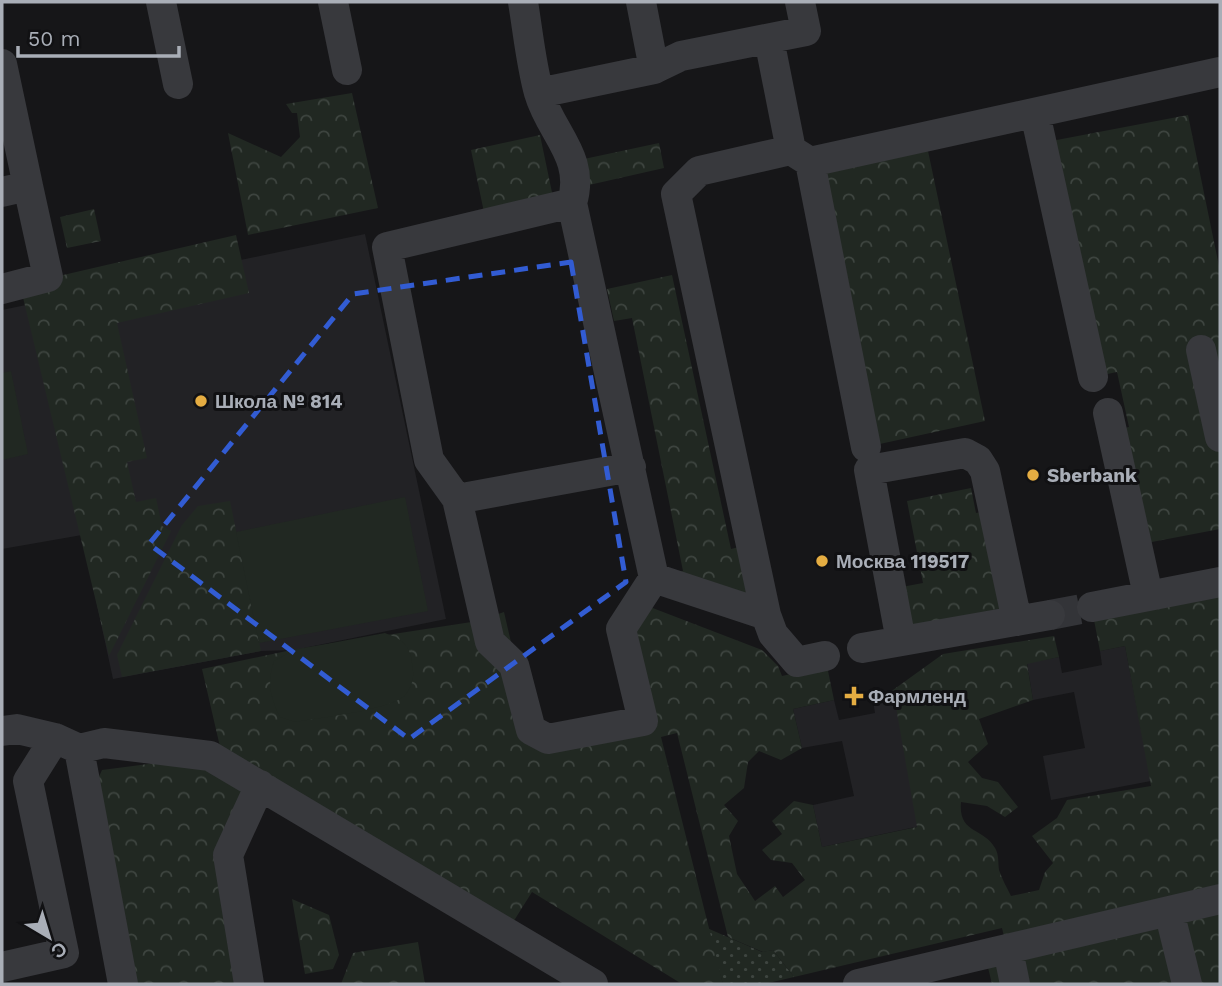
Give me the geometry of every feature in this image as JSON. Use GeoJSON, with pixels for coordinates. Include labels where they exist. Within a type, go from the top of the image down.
{"type":"FeatureCollection","features":[{"type":"Feature","properties":{"kind":"lane"},"geometry":{"type":"LineString","coordinates":[[161,2],[178,84]]}},
{"type":"Feature","properties":{"kind":"lane"},"geometry":{"type":"LineString","coordinates":[[333,2],[347,70]]}},
{"type":"Feature","properties":{"kind":"lane"},"geometry":{"type":"LineString","coordinates":[[523,2],[539,93],[552,122],[568,144],[578,185],[572,203],[654,578],[621,629],[642,720],[548,739],[531,730],[514,665],[490,642],[457,499],[429,460],[387,247],[572,203]]}},
{"type":"Feature","properties":{"kind":"lane"},"geometry":{"type":"LineString","coordinates":[[640,2],[654,69]]}},
{"type":"Feature","properties":{"kind":"lane"},"geometry":{"type":"LineString","coordinates":[[539,93],[654,69],[681,56],[806,31],[800,2]]}},
{"type":"Feature","properties":{"kind":"lane"},"geometry":{"type":"LineString","coordinates":[[769,39],[800,155],[866,446]]}},
{"type":"Feature","properties":{"kind":"lane"},"geometry":{"type":"LineString","coordinates":[[2,64],[15,189],[48,277],[2,289]]}},
{"type":"Feature","properties":{"kind":"lane"},"geometry":{"type":"LineString","coordinates":[[825,656],[797,662],[773,634],[766,615],[676,194],[699,171],[1035,113],[1220,72]]}},
{"type":"Feature","properties":{"kind":"lane"},"geometry":{"type":"LineString","coordinates":[[1035,113],[1093,377]]}},
{"type":"Feature","properties":{"kind":"lane"},"geometry":{"type":"LineString","coordinates":[[1201,350],[1220,438]]}},
{"type":"Feature","properties":{"kind":"lane"},"geometry":{"type":"LineString","coordinates":[[1108,412],[1148,595]]}},
{"type":"Feature","properties":{"kind":"lane"},"geometry":{"type":"LineString","coordinates":[[901,640],[869,470],[913,461],[965,453],[978,460],[985,471],[1017,621]]}},
{"type":"Feature","properties":{"kind":"lane"},"geometry":{"type":"LineString","coordinates":[[457,499],[631,467]]}},
{"type":"Feature","properties":{"kind":"lane"},"geometry":{"type":"LineString","coordinates":[[654,578],[766,615]]}},
{"type":"Feature","properties":{"kind":"lane"},"geometry":{"type":"LineString","coordinates":[[1092,607],[1220,582]]}},
{"type":"Feature","properties":{"kind":"lane"},"geometry":{"type":"LineString","coordinates":[[862,648],[1050,615]]}},
{"type":"Feature","properties":{"kind":"lane"},"geometry":{"type":"LineString","coordinates":[[2,731],[18,729],[67,743],[104,743],[210,756],[593,984]]}},
{"type":"Feature","properties":{"kind":"lane"},"geometry":{"type":"LineString","coordinates":[[2,967],[64,953],[28,781],[67,743]]}},
{"type":"Feature","properties":{"kind":"lane"},"geometry":{"type":"LineString","coordinates":[[67,743],[123,984]]}},
{"type":"Feature","properties":{"kind":"lane"},"geometry":{"type":"LineString","coordinates":[[249,984],[228,855],[260,785]]}},
{"type":"Feature","properties":{"kind":"lane"},"geometry":{"type":"LineString","coordinates":[[858,984],[901,979],[1008,950],[1220,899]]}},
{"type":"Feature","properties":{"kind":"lane"},"geometry":{"type":"LineString","coordinates":[[1169,911],[1187,984]]}},
{"type":"Feature","properties":{"kind":"lane"},"geometry":{"type":"LineString","coordinates":[[1008,950],[1015,984]]}},
{"type":"Feature","properties":{"kind":"highlighted area"},"geometry":{"type":"Polygon","coordinates":[[[571,262],[626,582],[409,739],[149,544],[353,294],[571,262]]]}},
{"type":"Feature","properties":{"kind":"shaded area","name":"Школа № 814"},"geometry":{"type":"Polygon","coordinates":[[[365,234],[446,619],[294,650],[261,651],[113,679],[82,535],[2,549],[2,310],[365,234]]]}},
{"type":"Feature","properties":{"kind":"shaded area"},"geometry":{"type":"Polygon","coordinates":[[[1125,646],[1151,781],[1051,800],[1043,756],[1085,748],[1074,692],[1033,700],[1027,663],[1059,657],[1062,673],[1102,665],[1100,651],[1125,646]]]}},
{"type":"Feature","properties":{"kind":"shaded area"},"geometry":{"type":"Polygon","coordinates":[[[893,690],[920,826],[822,847],[813,805],[854,796],[842,741],[802,748],[793,709],[834,700],[839,720],[875,713],[872,694],[893,690]]]}},
{"type":"Feature","properties":{"kind":"green space"},"geometry":{"type":"Polygon","coordinates":[[[352,93],[378,208],[248,235],[228,133],[281,157],[300,137],[297,113],[292,113],[286,104],[352,93]]]}},
{"type":"Feature","properties":{"kind":"green space"},"geometry":{"type":"Polygon","coordinates":[[[1188,115],[1220,271],[1220,529],[1136,545],[1111,431],[1129,427],[1117,372],[1093,377],[1041,143],[1188,115]]]}},
{"type":"Feature","properties":{"kind":"green space"},"geometry":{"type":"Polygon","coordinates":[[[540,135],[554,202],[485,217],[471,150],[540,135]]]}},
{"type":"Feature","properties":{"kind":"green space"},"geometry":{"type":"Polygon","coordinates":[[[659,143],[664,168],[589,185],[584,159],[659,143]]]}},
{"type":"Feature","properties":{"kind":"green space"},"geometry":{"type":"Polygon","coordinates":[[[928,151],[985,421],[866,447],[812,174],[928,151]]]}},
{"type":"Feature","properties":{"kind":"green space"},"geometry":{"type":"Polygon","coordinates":[[[94,209],[101,241],[67,248],[60,217],[94,209]]]}},
{"type":"Feature","properties":{"kind":"green space"},"geometry":{"type":"Polygon","coordinates":[[[236,235],[249,293],[117,323],[147,458],[127,462],[136,502],[156,498],[162,526],[171,531],[109,656],[20,285],[236,235]]]}},
{"type":"Feature","properties":{"kind":"green space"},"geometry":{"type":"Polygon","coordinates":[[[672,275],[731,549],[751,544],[766,615],[654,578],[683,571],[632,318],[614,321],[607,289],[672,275]]]}},
{"type":"Feature","properties":{"kind":"green space"},"geometry":{"type":"Polygon","coordinates":[[[11,371],[28,454],[2,460],[2,373],[11,371]]]}},
{"type":"Feature","properties":{"kind":"green space"},"geometry":{"type":"Polygon","coordinates":[[[971,488],[976,513],[986,511],[1007,622],[901,641],[891,589],[923,583],[907,501],[971,488]]]}},
{"type":"Feature","properties":{"kind":"green space"},"geometry":{"type":"Polygon","coordinates":[[[405,497],[428,611],[259,643],[236,532],[405,497]]]}},
{"type":"Feature","properties":{"kind":"green space"},"geometry":{"type":"Polygon","coordinates":[[[230,501],[261,651],[122,677],[117,655],[182,525],[198,506],[230,501]]]}},
{"type":"Feature","properties":{"kind":"green space"},"geometry":{"type":"Polygon","coordinates":[[[1220,594],[1220,984],[992,984],[985,955],[1007,949],[1002,928],[794,977],[773,950],[763,952],[728,937],[677,733],[661,737],[723,984],[682,984],[532,892],[510,927],[221,751],[202,669],[296,649],[478,621],[504,612],[531,729],[643,720],[621,629],[637,602],[762,650],[778,666],[782,676],[827,666],[834,700],[793,709],[802,748],[781,760],[759,751],[748,762],[744,788],[724,805],[738,821],[729,836],[737,874],[755,901],[775,886],[783,897],[805,880],[792,863],[771,860],[762,850],[782,834],[772,821],[794,801],[813,805],[822,847],[917,827],[893,690],[943,654],[1054,636],[1059,657],[1027,664],[1033,700],[979,719],[988,744],[968,762],[982,778],[998,782],[1018,807],[1005,817],[987,806],[961,802],[963,820],[990,841],[996,850],[999,870],[1011,896],[1039,890],[1045,872],[1053,863],[1032,836],[1057,818],[1067,800],[1151,786],[1125,646],[1100,651],[1094,620],[1220,594]]]}},
{"type":"Feature","properties":{"kind":"green space"},"geometry":{"type":"Polygon","coordinates":[[[385,633],[400,640],[407,647],[412,663],[411,686],[399,700],[354,712],[295,722],[280,717],[271,689],[274,661],[294,650],[385,633]]]}},
{"type":"Feature","properties":{"kind":"green space"},"geometry":{"type":"Polygon","coordinates":[[[210,756],[260,785],[228,855],[249,984],[123,984],[88,801],[102,770],[210,756]]]}},
{"type":"Feature","properties":{"kind":"green space"},"geometry":{"type":"Polygon","coordinates":[[[292,899],[329,915],[339,955],[333,969],[305,974],[292,899]]]}},
{"type":"Feature","properties":{"kind":"green space"},"geometry":{"type":"Polygon","coordinates":[[[707,928],[762,952],[773,950],[794,977],[764,984],[723,984],[707,928]]]}},
{"type":"Feature","properties":{"kind":"green space"},"geometry":{"type":"Polygon","coordinates":[[[418,942],[425,984],[341,984],[353,953],[418,942]]]}},
{"type":"Feature","properties":{"kind":"tunnel"},"geometry":{"type":"LineString","coordinates":[[1050,615],[1092,607]]}},
{"type":"Feature","properties":{"kind":"place","name":"Школа № 814"},"geometry":{"type":"Point","coordinates":[201,401]}},
{"type":"Feature","properties":{"kind":"place","name":"Sberbank"},"geometry":{"type":"Point","coordinates":[1033,475]}},
{"type":"Feature","properties":{"kind":"place","name":"Москва 119517"},"geometry":{"type":"Point","coordinates":[822,561]}},
{"type":"Feature","properties":{"kind":"place","name":"Фармленд"},"geometry":{"type":"Point","coordinates":[854,696]}}]}
